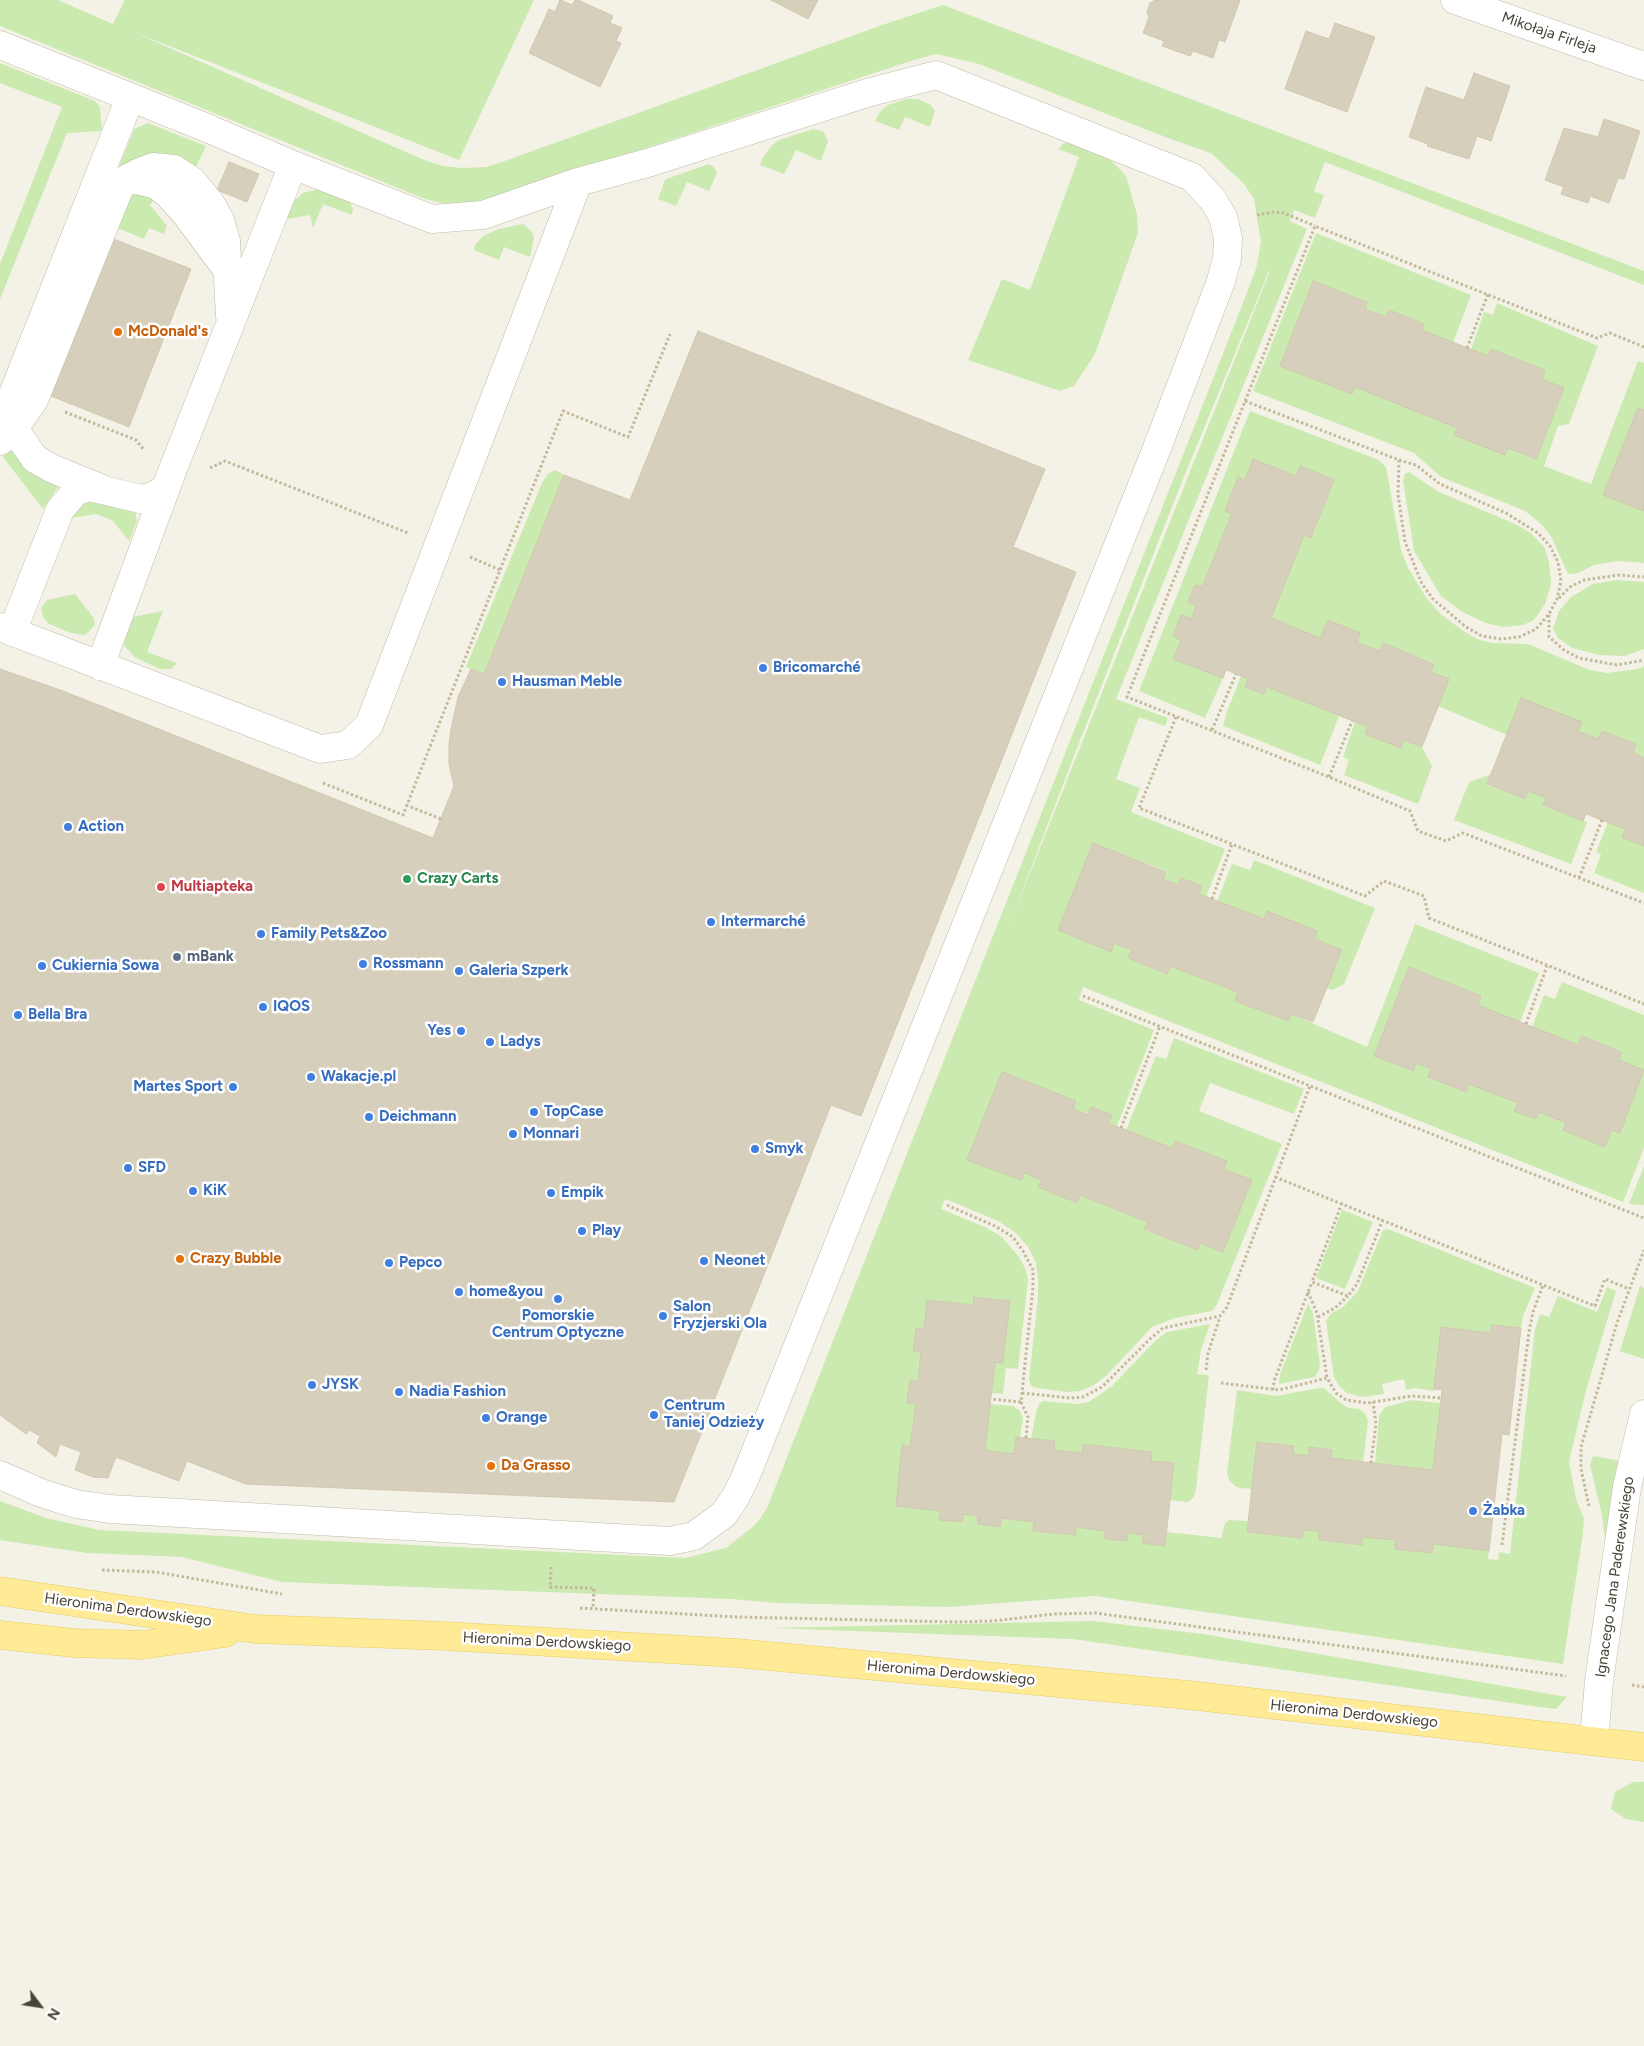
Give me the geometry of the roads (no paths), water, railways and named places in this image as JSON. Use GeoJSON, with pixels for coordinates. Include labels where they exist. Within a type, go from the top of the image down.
{"type":"FeatureCollection","features":[{"type":"Feature","properties":{"kind":"main road","name":"Hieronima Derdowskiego"},"geometry":{"type":"LineString","coordinates":[[0,1591],[255,1629],[445,1636],[736,1653],[1188,1695],[1644,1747]]}},
{"type":"Feature","properties":{"kind":"main road","name":"Hieronima Derdowskiego"},"geometry":{"type":"LineString","coordinates":[[0,1635],[74,1643],[142,1645],[255,1629]]}},
{"type":"Feature","properties":{"kind":"street","name":"Mikołaja Firleja"},"geometry":{"type":"LineString","coordinates":[[1455,0],[1644,66]]}},
{"type":"Feature","properties":{"kind":"street"},"geometry":{"type":"LineString","coordinates":[[0,45],[207,128],[293,165],[432,219],[483,215],[578,182],[651,162],[867,94],[936,75],[1192,176],[1213,200],[1223,217],[1228,238],[1227,260],[1221,281],[1154,458],[748,1469],[735,1498],[724,1514],[694,1536],[670,1541],[110,1509],[76,1504],[41,1493],[0,1475]]}},
{"type":"Feature","properties":{"kind":"street"},"geometry":{"type":"LineString","coordinates":[[24,395],[130,98]]}},
{"type":"Feature","properties":{"kind":"street"},"geometry":{"type":"LineString","coordinates":[[100,666],[169,479],[293,165]]}},
{"type":"Feature","properties":{"kind":"street"},"geometry":{"type":"LineString","coordinates":[[169,479],[154,496],[141,499],[123,496],[53,469],[36,459],[24,444],[5,431],[126,180],[153,167],[174,169],[192,181],[211,204],[220,220],[226,241],[230,322]]}},
{"type":"Feature","properties":{"kind":"street"},"geometry":{"type":"LineString","coordinates":[[101,488],[90,486],[76,491],[60,510],[6,630],[320,749],[348,745],[369,725],[578,182]]}},
{"type":"Feature","properties":{"kind":"street","name":"Ignacego Jana Paderewskiego"},"geometry":{"type":"LineString","coordinates":[[1594,1741],[1599,1680],[1627,1487],[1644,1414]]}},
{"type":"Feature","properties":{"kind":"place","name":"McDonald's"},"geometry":{"type":"Point","coordinates":[118,332]}},
{"type":"Feature","properties":{"kind":"place","name":"Bricomarché"},"geometry":{"type":"Point","coordinates":[763,668]}},
{"type":"Feature","properties":{"kind":"place","name":"Hausman Meble"},"geometry":{"type":"Point","coordinates":[502,682]}},
{"type":"Feature","properties":{"kind":"place","name":"Action"},"geometry":{"type":"Point","coordinates":[68,827]}},
{"type":"Feature","properties":{"kind":"place","name":"Crazy Carts"},"geometry":{"type":"Point","coordinates":[407,879]}},
{"type":"Feature","properties":{"kind":"place","name":"Multiapteka"},"geometry":{"type":"Point","coordinates":[161,887]}},
{"type":"Feature","properties":{"kind":"place","name":"Intermarché"},"geometry":{"type":"Point","coordinates":[711,922]}},
{"type":"Feature","properties":{"kind":"place","name":"Family Pets&Zoo"},"geometry":{"type":"Point","coordinates":[261,934]}},
{"type":"Feature","properties":{"kind":"place","name":"mBank"},"geometry":{"type":"Point","coordinates":[177,957]}},
{"type":"Feature","properties":{"kind":"place","name":"Rossmann"},"geometry":{"type":"Point","coordinates":[363,964]}},
{"type":"Feature","properties":{"kind":"place","name":"Cukiernia Sowa"},"geometry":{"type":"Point","coordinates":[42,966]}},
{"type":"Feature","properties":{"kind":"place","name":"Galeria Szperk"},"geometry":{"type":"Point","coordinates":[459,971]}},
{"type":"Feature","properties":{"kind":"place","name":"IQOS"},"geometry":{"type":"Point","coordinates":[263,1007]}},
{"type":"Feature","properties":{"kind":"place","name":"Bella Bra"},"geometry":{"type":"Point","coordinates":[18,1015]}},
{"type":"Feature","properties":{"kind":"place","name":"Yes"},"geometry":{"type":"Point","coordinates":[461,1031]}},
{"type":"Feature","properties":{"kind":"place","name":"Ladys"},"geometry":{"type":"Point","coordinates":[490,1042]}},
{"type":"Feature","properties":{"kind":"place","name":"Wakacje.pl"},"geometry":{"type":"Point","coordinates":[311,1077]}},
{"type":"Feature","properties":{"kind":"place","name":"Martes Sport"},"geometry":{"type":"Point","coordinates":[233,1087]}},
{"type":"Feature","properties":{"kind":"place","name":"TopCase"},"geometry":{"type":"Point","coordinates":[534,1112]}},
{"type":"Feature","properties":{"kind":"place","name":"Deichmann"},"geometry":{"type":"Point","coordinates":[369,1117]}},
{"type":"Feature","properties":{"kind":"place","name":"Monnari"},"geometry":{"type":"Point","coordinates":[513,1134]}},
{"type":"Feature","properties":{"kind":"place","name":"Smyk"},"geometry":{"type":"Point","coordinates":[755,1149]}},
{"type":"Feature","properties":{"kind":"place","name":"SFD"},"geometry":{"type":"Point","coordinates":[128,1168]}},
{"type":"Feature","properties":{"kind":"place","name":"KiK"},"geometry":{"type":"Point","coordinates":[193,1191]}},
{"type":"Feature","properties":{"kind":"place","name":"Empik"},"geometry":{"type":"Point","coordinates":[551,1193]}},
{"type":"Feature","properties":{"kind":"place","name":"Play"},"geometry":{"type":"Point","coordinates":[582,1231]}},
{"type":"Feature","properties":{"kind":"place","name":"Crazy Bubble"},"geometry":{"type":"Point","coordinates":[180,1259]}},
{"type":"Feature","properties":{"kind":"place","name":"Neonet"},"geometry":{"type":"Point","coordinates":[704,1261]}},
{"type":"Feature","properties":{"kind":"place","name":"Pepco"},"geometry":{"type":"Point","coordinates":[389,1263]}},
{"type":"Feature","properties":{"kind":"place","name":"home&you"},"geometry":{"type":"Point","coordinates":[459,1292]}},
{"type":"Feature","properties":{"kind":"place","name":"Pomorskie Centrum Optyczne"},"geometry":{"type":"Point","coordinates":[558,1299]}},
{"type":"Feature","properties":{"kind":"place","name":"Salon Fryzjerski Ola"},"geometry":{"type":"Point","coordinates":[663,1316]}},
{"type":"Feature","properties":{"kind":"place","name":"JYSK"},"geometry":{"type":"Point","coordinates":[312,1385]}},
{"type":"Feature","properties":{"kind":"place","name":"Nadia Fashion"},"geometry":{"type":"Point","coordinates":[399,1392]}},
{"type":"Feature","properties":{"kind":"place","name":"Centrum Taniej Odzieży"},"geometry":{"type":"Point","coordinates":[654,1415]}},
{"type":"Feature","properties":{"kind":"place","name":"Orange"},"geometry":{"type":"Point","coordinates":[486,1418]}},
{"type":"Feature","properties":{"kind":"place","name":"Da Grasso"},"geometry":{"type":"Point","coordinates":[491,1466]}},
{"type":"Feature","properties":{"kind":"place","name":"Żabka"},"geometry":{"type":"Point","coordinates":[1473,1511]}}]}
